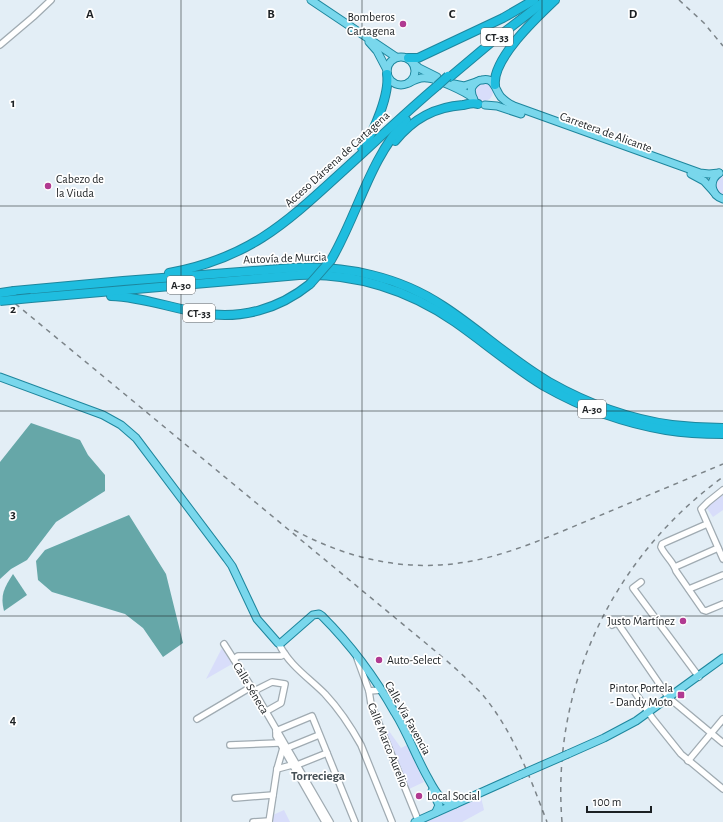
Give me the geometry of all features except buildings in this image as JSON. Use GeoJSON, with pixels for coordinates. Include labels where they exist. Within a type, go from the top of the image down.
{"type":"FeatureCollection","features":[{"type":"Feature","properties":{"kind":"highway"},"geometry":{"type":"LineString","coordinates":[[410,60],[418,58],[502,18],[534,0]]}},
{"type":"Feature","properties":{"kind":"highway","name":"Acceso Dársena de Cartagena"},"geometry":{"type":"LineString","coordinates":[[449,77],[491,37],[538,0]]}},
{"type":"Feature","properties":{"kind":"highway","name":"Acceso Dársena de Cartagena"},"geometry":{"type":"LineString","coordinates":[[123,281],[129,278],[156,275],[198,267],[236,253],[259,241],[282,225],[438,86],[546,0]]}},
{"type":"Feature","properties":{"kind":"highway"},"geometry":{"type":"LineString","coordinates":[[496,88],[496,73],[507,53],[527,28],[555,0]]}},
{"type":"Feature","properties":{"kind":"highway"},"geometry":{"type":"LineString","coordinates":[[320,192],[357,154],[371,134],[386,92],[388,81],[387,72]]}},
{"type":"Feature","properties":{"kind":"highway","name":"Acceso Dársena de Cartagena"},"geometry":{"type":"LineString","coordinates":[[82,294],[131,297],[199,313],[232,316],[250,313],[280,303],[297,294],[310,284],[331,260],[349,224],[374,167],[391,138],[409,116],[438,86]]}},
{"type":"Feature","properties":{"kind":"highway"},"geometry":{"type":"LineString","coordinates":[[349,224],[381,162],[410,124],[424,115],[438,109],[479,103]]}},
{"type":"Feature","properties":{"kind":"highway","name":"Autovía de Murcia"},"geometry":{"type":"LineString","coordinates":[[0,293],[123,281],[293,268],[317,267],[345,270],[385,279],[422,293],[443,306],[521,371],[544,386],[595,410],[620,419],[658,429],[678,432],[723,434]]}},
{"type":"Feature","properties":{"kind":"highway","name":"Autovía de Murcia"},"geometry":{"type":"LineString","coordinates":[[0,301],[287,276],[338,276],[378,285],[414,298],[480,337],[547,381],[574,395],[603,407],[628,415],[666,424],[723,428]]}},
{"type":"Feature","properties":{"kind":"main road"},"geometry":{"type":"LineString","coordinates":[[311,0],[396,57]]}},
{"type":"Feature","properties":{"kind":"main road"},"geometry":{"type":"LineString","coordinates":[[351,26],[368,40],[377,51],[390,80],[395,84],[403,85],[409,83],[413,79],[416,74],[415,67],[410,60]]}},
{"type":"Feature","properties":{"kind":"main road"},"geometry":{"type":"LineString","coordinates":[[387,72],[390,61],[396,57],[402,56],[423,70],[458,85],[466,86],[482,79],[486,80],[496,88],[496,96],[494,101],[479,103],[472,95],[472,89],[477,82]]}},
{"type":"Feature","properties":{"kind":"main road","name":"Carretera de Alicante"},"geometry":{"type":"LineString","coordinates":[[409,83],[420,78],[430,78],[464,92],[479,103],[497,106],[517,112],[695,176],[707,184],[718,197],[723,199]]}},
{"type":"Feature","properties":{"kind":"main road","name":"Carretera de Alicante"},"geometry":{"type":"LineString","coordinates":[[496,88],[504,100],[514,106],[700,173],[709,174],[721,172]]}},
{"type":"Feature","properties":{"kind":"main road"},"geometry":{"type":"LineString","coordinates":[[714,192],[712,182],[721,172]]}},
{"type":"Feature","properties":{"kind":"main road"},"geometry":{"type":"LineString","coordinates":[[0,377],[103,415],[121,425],[136,438],[232,566],[257,619],[272,639],[279,644]]}},
{"type":"Feature","properties":{"kind":"main road","name":"Calle Vía Favencia"},"geometry":{"type":"LineString","coordinates":[[279,644],[313,615],[319,614],[322,616],[356,656],[381,690],[396,714],[431,784],[432,792],[443,805]]}},
{"type":"Feature","properties":{"kind":"main road"},"geometry":{"type":"LineString","coordinates":[[417,821],[436,812],[443,805],[455,804],[614,733],[649,713],[722,660]]}},
{"type":"Feature","properties":{"kind":"street"},"geometry":{"type":"LineString","coordinates":[[0,45],[51,0]]}},
{"type":"Feature","properties":{"kind":"street"},"geometry":{"type":"LineString","coordinates":[[723,490],[702,508],[707,524],[723,560]]}},
{"type":"Feature","properties":{"kind":"street"},"geometry":{"type":"LineString","coordinates":[[704,506],[723,552]]}},
{"type":"Feature","properties":{"kind":"street"},"geometry":{"type":"LineString","coordinates":[[707,524],[664,543],[661,547],[703,610],[706,611],[723,604]]}},
{"type":"Feature","properties":{"kind":"street"},"geometry":{"type":"LineString","coordinates":[[675,567],[718,548]]}},
{"type":"Feature","properties":{"kind":"street"},"geometry":{"type":"LineString","coordinates":[[689,589],[723,575]]}},
{"type":"Feature","properties":{"kind":"street"},"geometry":{"type":"LineString","coordinates":[[641,582],[634,588],[699,677]]}},
{"type":"Feature","properties":{"kind":"street"},"geometry":{"type":"LineString","coordinates":[[612,625],[617,622],[669,698],[723,743]]}},
{"type":"Feature","properties":{"kind":"street","name":"Calle Séneca"},"geometry":{"type":"LineString","coordinates":[[224,644],[252,689],[283,746]]}},
{"type":"Feature","properties":{"kind":"street"},"geometry":{"type":"LineString","coordinates":[[279,644],[285,654],[305,677],[332,702],[355,734],[361,745],[392,822]]}},
{"type":"Feature","properties":{"kind":"street"},"geometry":{"type":"LineString","coordinates":[[234,659],[238,656],[281,656],[285,654]]}},
{"type":"Feature","properties":{"kind":"street","name":"Calle Marco Aurelio"},"geometry":{"type":"LineString","coordinates":[[356,656],[369,691],[371,704],[417,821]]}},
{"type":"Feature","properties":{"kind":"street"},"geometry":{"type":"LineString","coordinates":[[197,718],[252,689],[272,682],[285,684],[281,703],[265,712]]}},
{"type":"Feature","properties":{"kind":"street","name":"Calle Marco Aurelio"},"geometry":{"type":"LineString","coordinates":[[369,691],[381,690]]}},
{"type":"Feature","properties":{"kind":"street"},"geometry":{"type":"LineString","coordinates":[[634,691],[681,754],[723,790]]}},
{"type":"Feature","properties":{"kind":"street"},"geometry":{"type":"LineString","coordinates":[[276,731],[312,716],[355,822]]}},
{"type":"Feature","properties":{"kind":"street"},"geometry":{"type":"LineString","coordinates":[[688,761],[723,719]]}},
{"type":"Feature","properties":{"kind":"street","name":"Calle Séneca"},"geometry":{"type":"LineString","coordinates":[[276,731],[276,736],[330,822]]}},
{"type":"Feature","properties":{"kind":"street"},"geometry":{"type":"LineString","coordinates":[[230,745],[283,746],[319,735]]}},
{"type":"Feature","properties":{"kind":"street"},"geometry":{"type":"LineString","coordinates":[[253,822],[269,822],[277,768],[283,746]]}},
{"type":"Feature","properties":{"kind":"street"},"geometry":{"type":"LineString","coordinates":[[277,768],[295,765],[327,753]]}},
{"type":"Feature","properties":{"kind":"street","name":"Calle Séneca"},"geometry":{"type":"LineString","coordinates":[[295,765],[323,821]]}},
{"type":"Feature","properties":{"kind":"street"},"geometry":{"type":"LineString","coordinates":[[235,798],[273,795]]}},
{"type":"Feature","properties":{"kind":"shaded area"},"geometry":{"type":"Polygon","coordinates":[[[484,83],[490,86],[493,92],[490,98],[484,101],[478,98],[475,92],[478,86],[484,83]]]}},
{"type":"Feature","properties":{"kind":"shaded area"},"geometry":{"type":"Polygon","coordinates":[[[720,172],[723,172],[723,199],[713,190],[720,172]]]}},
{"type":"Feature","properties":{"kind":"shaded area"},"geometry":{"type":"Polygon","coordinates":[[[31,423],[80,440],[88,455],[105,475],[105,491],[56,522],[27,560],[11,569],[0,579],[0,462],[31,423]]]}},
{"type":"Feature","properties":{"kind":"shaded area"},"geometry":{"type":"Polygon","coordinates":[[[723,495],[723,510],[713,517],[706,507],[723,495]]]}},
{"type":"Feature","properties":{"kind":"shaded area"},"geometry":{"type":"Polygon","coordinates":[[[129,515],[166,574],[183,643],[163,657],[143,628],[125,614],[52,592],[38,580],[36,561],[45,550],[129,515]]]}},
{"type":"Feature","properties":{"kind":"shaded area"},"geometry":{"type":"Polygon","coordinates":[[[13,574],[27,595],[4,611],[2,600],[7,583],[13,574]]]}},
{"type":"Feature","properties":{"kind":"shaded area"},"geometry":{"type":"Polygon","coordinates":[[[222,648],[232,664],[206,679],[222,648]]]}},
{"type":"Feature","properties":{"kind":"shaded area"},"geometry":{"type":"Polygon","coordinates":[[[389,731],[401,748],[407,745],[424,782],[409,789],[386,732],[389,731]]]}},
{"type":"Feature","properties":{"kind":"shaded area"},"geometry":{"type":"Polygon","coordinates":[[[481,797],[484,810],[462,822],[426,822],[481,797]]]}},
{"type":"Feature","properties":{"kind":"shaded area"},"geometry":{"type":"Polygon","coordinates":[[[284,810],[290,822],[273,822],[273,815],[284,810]]]}},
{"type":"Feature","properties":{"kind":"railway"},"geometry":{"type":"LineString","coordinates":[[679,0],[704,23],[723,46]]}},
{"type":"Feature","properties":{"kind":"railway"},"geometry":{"type":"LineString","coordinates":[[0,291],[449,662],[469,681],[493,708],[512,739],[527,771],[547,822]]}},
{"type":"Feature","properties":{"kind":"railway"},"geometry":{"type":"LineString","coordinates":[[294,530],[337,549],[380,561],[425,565],[472,561],[488,558],[534,542],[723,464]]}},
{"type":"Feature","properties":{"kind":"railway"},"geometry":{"type":"LineString","coordinates":[[562,822],[561,771],[567,722],[579,674],[597,628],[621,585],[650,546],[684,509],[723,477]]}},
{"type":"Feature","properties":{"kind":"place","name":"Bomberos Cartagena"},"geometry":{"type":"Point","coordinates":[403,24]}},
{"type":"Feature","properties":{"kind":"place","name":"Cabezo de la Viuda"},"geometry":{"type":"Point","coordinates":[48,186]}},
{"type":"Feature","properties":{"kind":"place","name":"Justo Martínez"},"geometry":{"type":"Point","coordinates":[683,621]}},
{"type":"Feature","properties":{"kind":"place","name":"Auto-Select"},"geometry":{"type":"Point","coordinates":[379,660]}},
{"type":"Feature","properties":{"kind":"place","name":"Pintor Portela - Dandy Moto"},"geometry":{"type":"Point","coordinates":[681,695]}},
{"type":"Feature","properties":{"kind":"place","name":"Local Social"},"geometry":{"type":"Point","coordinates":[419,796]}},
{"type":"Feature","properties":{"kind":"district","name":"Torreciega"},"geometry":{"type":"Point","coordinates":[318,776]}}]}
